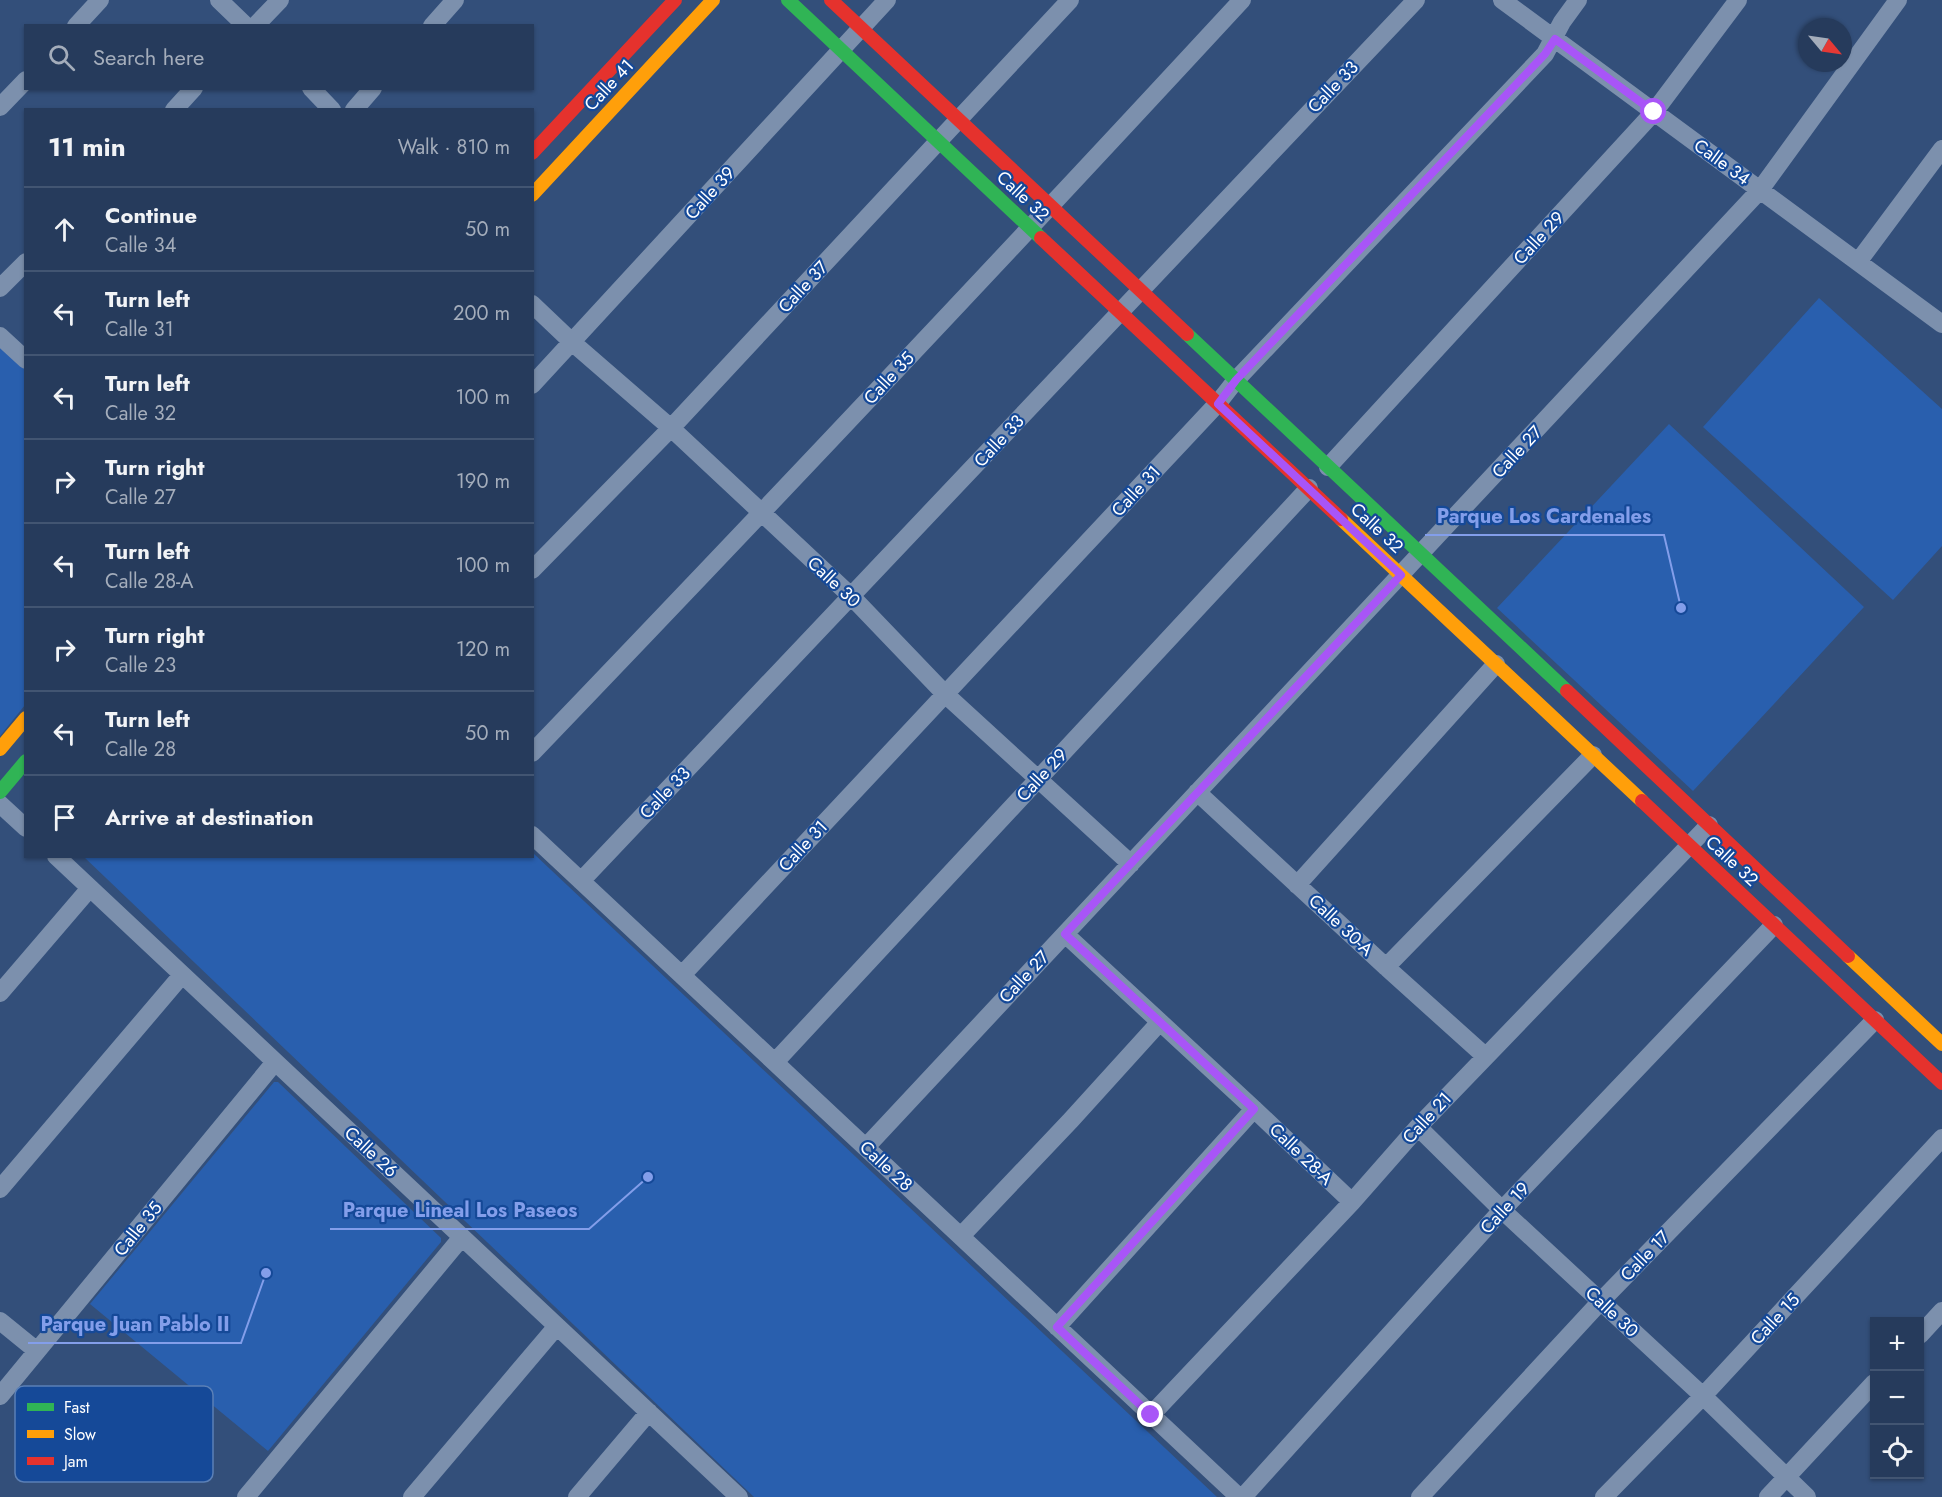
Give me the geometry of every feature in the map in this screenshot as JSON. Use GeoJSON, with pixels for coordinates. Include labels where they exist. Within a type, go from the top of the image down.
{"type":"FeatureCollection","features":[{"type":"Feature","properties":{"kind":"street"},"geometry":{"type":"LineString","coordinates":[[78,24],[100,0]]}},
{"type":"Feature","properties":{"kind":"street"},"geometry":{"type":"LineString","coordinates":[[219,0],[244,24]]}},
{"type":"Feature","properties":{"kind":"street"},"geometry":{"type":"LineString","coordinates":[[257,24],[279,0]]}},
{"type":"Feature","properties":{"kind":"street"},"geometry":{"type":"LineString","coordinates":[[434,24],[455,0]]}},
{"type":"Feature","properties":{"kind":"street","name":"Calle 41"},"geometry":{"type":"LineString","coordinates":[[534,151],[675,0]]}},
{"type":"Feature","properties":{"kind":"street","name":"Calle 41"},"geometry":{"type":"LineString","coordinates":[[534,193],[713,0]]}},
{"type":"Feature","properties":{"kind":"street","name":"Calle 32"},"geometry":{"type":"LineString","coordinates":[[788,0],[1942,1083]]}},
{"type":"Feature","properties":{"kind":"street","name":"Calle 32"},"geometry":{"type":"LineString","coordinates":[[831,0],[1942,1044]]}},
{"type":"Feature","properties":{"kind":"street","name":"Calle 39"},"geometry":{"type":"LineString","coordinates":[[534,383],[887,0]]}},
{"type":"Feature","properties":{"kind":"street","name":"Calle 37"},"geometry":{"type":"LineString","coordinates":[[534,568],[671,428],[1071,0]]}},
{"type":"Feature","properties":{"kind":"street","name":"Calle 35"},"geometry":{"type":"LineString","coordinates":[[534,751],[1031,228],[1242,0]]}},
{"type":"Feature","properties":{"kind":"street","name":"Calle 33"},"geometry":{"type":"LineString","coordinates":[[581,881],[1416,0]]}},
{"type":"Feature","properties":{"kind":"street","name":"Calle 34"},"geometry":{"type":"LineString","coordinates":[[1502,0],[1942,324]]}},
{"type":"Feature","properties":{"kind":"street","name":"Calle 31"},"geometry":{"type":"LineString","coordinates":[[682,975],[1218,404],[1236,380],[1545,54],[1562,22],[1578,0]]}},
{"type":"Feature","properties":{"kind":"street","name":"Calle 29"},"geometry":{"type":"LineString","coordinates":[[1328,467],[1654,112],[1738,0]]}},
{"type":"Feature","properties":{"kind":"street","name":"Calle 27"},"geometry":{"type":"LineString","coordinates":[[866,1148],[1760,190],[1898,0]]}},
{"type":"Feature","properties":{"kind":"street"},"geometry":{"type":"LineString","coordinates":[[0,107],[24,82]]}},
{"type":"Feature","properties":{"kind":"street"},"geometry":{"type":"LineString","coordinates":[[176,108],[192,90]]}},
{"type":"Feature","properties":{"kind":"street"},"geometry":{"type":"LineString","coordinates":[[313,90],[330,108]]}},
{"type":"Feature","properties":{"kind":"street"},"geometry":{"type":"LineString","coordinates":[[356,108],[371,90]]}},
{"type":"Feature","properties":{"kind":"street"},"geometry":{"type":"LineString","coordinates":[[1858,262],[1942,149]]}},
{"type":"Feature","properties":{"kind":"street"},"geometry":{"type":"LineString","coordinates":[[0,288],[24,264]]}},
{"type":"Feature","properties":{"kind":"street","name":"Calle 30"},"geometry":{"type":"LineString","coordinates":[[534,306],[671,428],[852,597],[945,694],[1131,864]]}},
{"type":"Feature","properties":{"kind":"street"},"geometry":{"type":"LineString","coordinates":[[0,336],[24,358]]}},
{"type":"Feature","properties":{"kind":"street","name":"Calle 29"},"geometry":{"type":"LineString","coordinates":[[775,1062],[1309,488]]}},
{"type":"Feature","properties":{"kind":"street"},"geometry":{"type":"LineString","coordinates":[[1297,885],[1496,664]]}},
{"type":"Feature","properties":{"kind":"street"},"geometry":{"type":"LineString","coordinates":[[0,749],[24,720]]}},
{"type":"Feature","properties":{"kind":"street"},"geometry":{"type":"LineString","coordinates":[[1386,967],[1593,755]]}},
{"type":"Feature","properties":{"kind":"street"},"geometry":{"type":"LineString","coordinates":[[0,792],[24,763]]}},
{"type":"Feature","properties":{"kind":"street","name":"Calle 30-A"},"geometry":{"type":"LineString","coordinates":[[1197,792],[1485,1056]]}},
{"type":"Feature","properties":{"kind":"street"},"geometry":{"type":"LineString","coordinates":[[0,804],[24,826]]}},
{"type":"Feature","properties":{"kind":"street","name":"Calle 21"},"geometry":{"type":"LineString","coordinates":[[1151,1415],[1352,1202],[1485,1056],[1709,825]]}},
{"type":"Feature","properties":{"kind":"street","name":"Calle 28"},"geometry":{"type":"LineString","coordinates":[[534,837],[1241,1497]]}},
{"type":"Feature","properties":{"kind":"street","name":"Calle 26"},"geometry":{"type":"LineString","coordinates":[[58,858],[739,1497]]}},
{"type":"Feature","properties":{"kind":"street"},"geometry":{"type":"LineString","coordinates":[[0,993],[90,888]]}},
{"type":"Feature","properties":{"kind":"street","name":"Calle 19"},"geometry":{"type":"LineString","coordinates":[[1241,1497],[1502,1210],[1774,925]]}},
{"type":"Feature","properties":{"kind":"street","name":"Calle 28-A"},"geometry":{"type":"LineString","coordinates":[[1065,934],[1352,1202]]}},
{"type":"Feature","properties":{"kind":"street"},"geometry":{"type":"LineString","coordinates":[[0,1189],[182,975]]}},
{"type":"Feature","properties":{"kind":"street","name":"Calle 17"},"geometry":{"type":"LineString","coordinates":[[1420,1497],[1601,1301],[1875,1020]]}},
{"type":"Feature","properties":{"kind":"street"},"geometry":{"type":"LineString","coordinates":[[961,1236],[1159,1023]]}},
{"type":"Feature","properties":{"kind":"street","name":"Calle 35"},"geometry":{"type":"LineString","coordinates":[[0,1396],[275,1062]]}},
{"type":"Feature","properties":{"kind":"street"},"geometry":{"type":"LineString","coordinates":[[1057,1327],[1254,1109]]}},
{"type":"Feature","properties":{"kind":"street","name":"Calle 30"},"geometry":{"type":"LineString","coordinates":[[1418,1127],[1502,1210],[1703,1396],[1807,1497]]}},
{"type":"Feature","properties":{"kind":"street","name":"Calle 15"},"geometry":{"type":"LineString","coordinates":[[1604,1497],[1703,1396],[1942,1138]]}},
{"type":"Feature","properties":{"kind":"street"},"geometry":{"type":"LineString","coordinates":[[246,1497],[462,1237]]}},
{"type":"Feature","properties":{"kind":"street"},"geometry":{"type":"LineString","coordinates":[[1924,1331],[1942,1311]]}},
{"type":"Feature","properties":{"kind":"street"},"geometry":{"type":"LineString","coordinates":[[0,1321],[37,1351]]}},
{"type":"Feature","properties":{"kind":"street"},"geometry":{"type":"LineString","coordinates":[[412,1497],[556,1326]]}},
{"type":"Feature","properties":{"kind":"street"},"geometry":{"type":"LineString","coordinates":[[1768,1497],[1870,1388]]}},
{"type":"Feature","properties":{"kind":"street"},"geometry":{"type":"LineString","coordinates":[[577,1497],[649,1412]]}},
{"type":"Feature","properties":{"kind":"shaded area"},"geometry":{"type":"Polygon","coordinates":[[[1819,298],[1942,409],[1942,546],[1893,600],[1703,427],[1819,298]]]}},
{"type":"Feature","properties":{"kind":"shaded area"},"geometry":{"type":"Polygon","coordinates":[[[0,346],[24,368],[24,706],[0,736],[0,346]]]}},
{"type":"Feature","properties":{"kind":"shaded area"},"geometry":{"type":"Polygon","coordinates":[[[1669,424],[1864,607],[1693,791],[1497,608],[1669,424]]]}},
{"type":"Feature","properties":{"kind":"shaded area"},"geometry":{"type":"Polygon","coordinates":[[[534,854],[1217,1497],[754,1497],[85,858],[534,858],[534,854]]]}},
{"type":"Feature","properties":{"kind":"shaded area"},"geometry":{"type":"Polygon","coordinates":[[[274,1082],[278,1082],[441,1238],[441,1242],[268,1451],[213,1406],[213,1386],[189,1386],[90,1304],[274,1082]]]}},
{"type":"Feature","properties":{"kind":"traffic: fast"},"geometry":{"type":"LineString","coordinates":[[788,0],[1041,238]]}},
{"type":"Feature","properties":{"kind":"traffic: fast"},"geometry":{"type":"LineString","coordinates":[[1187,334],[1567,691]]}},
{"type":"Feature","properties":{"kind":"traffic: fast"},"geometry":{"type":"LineString","coordinates":[[0,792],[24,763]]}},
{"type":"Feature","properties":{"kind":"traffic: slow"},"geometry":{"type":"LineString","coordinates":[[534,193],[713,0]]}},
{"type":"Feature","properties":{"kind":"traffic: slow"},"geometry":{"type":"LineString","coordinates":[[1341,519],[1642,801]]}},
{"type":"Feature","properties":{"kind":"traffic: slow"},"geometry":{"type":"LineString","coordinates":[[0,749],[24,720]]}},
{"type":"Feature","properties":{"kind":"traffic: slow"},"geometry":{"type":"LineString","coordinates":[[1848,956],[1942,1044]]}},
{"type":"Feature","properties":{"kind":"traffic: jam"},"geometry":{"type":"LineString","coordinates":[[534,151],[675,0]]}},
{"type":"Feature","properties":{"kind":"traffic: jam"},"geometry":{"type":"LineString","coordinates":[[831,0],[1187,334]]}},
{"type":"Feature","properties":{"kind":"traffic: jam"},"geometry":{"type":"LineString","coordinates":[[1041,238],[1341,519]]}},
{"type":"Feature","properties":{"kind":"traffic: jam"},"geometry":{"type":"LineString","coordinates":[[1567,691],[1848,956]]}},
{"type":"Feature","properties":{"kind":"traffic: jam"},"geometry":{"type":"LineString","coordinates":[[1642,801],[1942,1083]]}},
{"type":"Feature","properties":{"kind":"place","name":"Parque Los Cardenales"},"geometry":{"type":"Point","coordinates":[1681,608]}},
{"type":"Feature","properties":{"kind":"place","name":"Parque Lineal Los Paseos"},"geometry":{"type":"Point","coordinates":[648,1177]}},
{"type":"Feature","properties":{"kind":"place","name":"Parque Juan Pablo II"},"geometry":{"type":"Point","coordinates":[266,1273]}},
{"type":"Feature","properties":{"kind":"route"},"geometry":{"type":"LineString","coordinates":[[1151,1415],[1057,1327],[1254,1109],[1065,934],[1401,575],[1218,404],[1236,380],[1545,54],[1555,39],[1654,112]]}}]}
